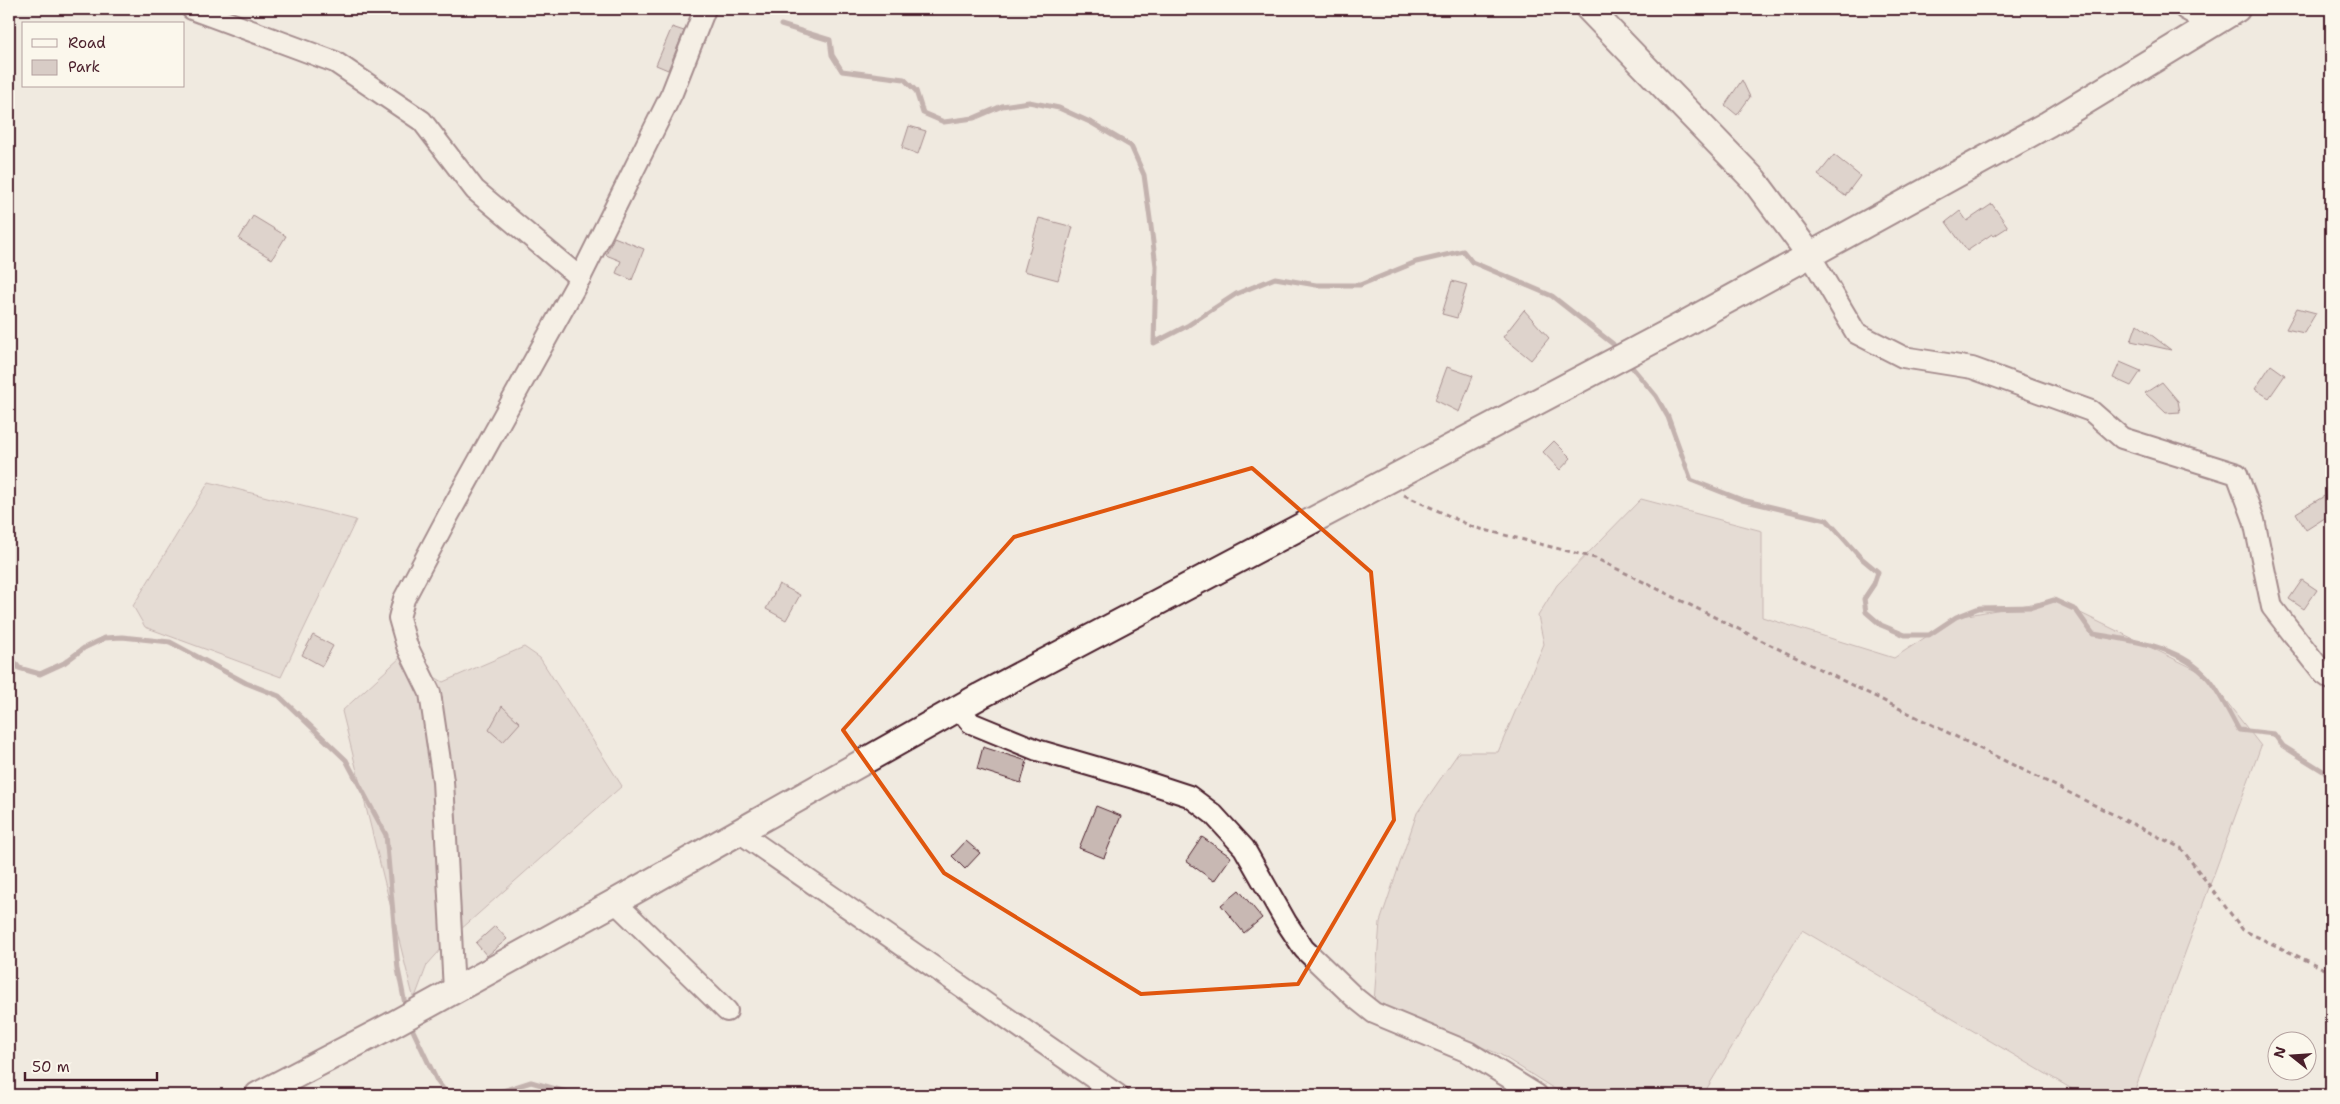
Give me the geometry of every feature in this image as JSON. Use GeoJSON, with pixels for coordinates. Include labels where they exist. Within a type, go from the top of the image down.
{"type":"FeatureCollection","features":[{"type":"Feature","properties":{"kind":"street"},"geometry":{"type":"LineString","coordinates":[[192,9],[334,62],[422,121],[476,190],[580,278]]}},
{"type":"Feature","properties":{"kind":"street"},"geometry":{"type":"LineString","coordinates":[[454,991],[443,781],[430,693],[407,646],[399,618],[404,599],[448,516],[580,278],[672,93],[705,9]]}},
{"type":"Feature","properties":{"kind":"street"},"geometry":{"type":"LineString","coordinates":[[1589,9],[1754,180],[1810,255],[1856,333],[1903,358],[1972,368],[2091,411],[2122,438],[2237,474],[2254,520],[2272,607],[2324,674],[2331,679]]}},
{"type":"Feature","properties":{"kind":"street"},"geometry":{"type":"LineString","coordinates":[[2185,9],[2194,14],[2203,29]]}},
{"type":"Feature","properties":{"kind":"street"},"geometry":{"type":"LineString","coordinates":[[258,1095],[424,1008],[959,708],[1810,255],[2048,124],[2237,9]]}},
{"type":"Feature","properties":{"kind":"street"},"geometry":{"type":"LineString","coordinates":[[959,708],[970,723],[1037,750],[1189,796],[1213,814],[1244,848],[1286,922],[1304,949],[1354,997],[1374,1013],[1468,1052],[1537,1095]]}},
{"type":"Feature","properties":{"kind":"street"},"geometry":{"type":"LineString","coordinates":[[739,832],[1118,1095]]}},
{"type":"Feature","properties":{"kind":"street"},"geometry":{"type":"LineString","coordinates":[[615,902],[726,1011]]}},
{"type":"Feature","properties":{"kind":"path"},"geometry":{"type":"LineString","coordinates":[[1391,479],[1403,495],[1473,527],[1595,558],[2181,848],[2243,930],[2331,972]]}},
{"type":"Feature","properties":{"kind":"highlighted area"},"geometry":{"type":"Polygon","coordinates":[[[1252,468],[1371,572],[1394,820],[1298,984],[1141,994],[944,873],[843,730],[1014,537],[1252,468]]]}},
{"type":"Feature","properties":{"kind":"green space"},"geometry":{"type":"Polygon","coordinates":[[[209,482],[356,520],[281,677],[145,627],[133,606],[209,482]]]}},
{"type":"Feature","properties":{"kind":"green space"},"geometry":{"type":"Polygon","coordinates":[[[1641,499],[1762,531],[1762,617],[1894,658],[1956,617],[2054,600],[2205,674],[2261,746],[2134,1092],[2123,1095],[2082,1095],[1802,930],[1703,1095],[1564,1095],[1501,1055],[1374,1002],[1380,922],[1417,813],[1459,752],[1498,752],[1544,644],[1538,616],[1557,585],[1641,499]]]}},
{"type":"Feature","properties":{"kind":"green space"},"geometry":{"type":"Polygon","coordinates":[[[524,647],[540,658],[622,786],[451,938],[427,965],[414,1000],[342,711],[401,657],[443,682],[524,647]]]}},
{"type":"Feature","properties":{"kind":"building"},"geometry":{"type":"Polygon","coordinates":[[[672,27],[684,31],[668,70],[656,65],[672,27]]]}},
{"type":"Feature","properties":{"kind":"building"},"geometry":{"type":"Polygon","coordinates":[[[1742,80],[1750,97],[1737,115],[1725,105],[1742,80]]]}},
{"type":"Feature","properties":{"kind":"building"},"geometry":{"type":"Polygon","coordinates":[[[909,126],[926,131],[918,154],[902,148],[909,126]]]}},
{"type":"Feature","properties":{"kind":"building"},"geometry":{"type":"Polygon","coordinates":[[[1834,155],[1860,176],[1845,196],[1818,175],[1834,155]]]}},
{"type":"Feature","properties":{"kind":"building"},"geometry":{"type":"Polygon","coordinates":[[[1992,204],[2008,227],[1994,236],[1992,234],[1967,251],[1946,222],[1960,211],[1967,221],[1992,204]]]}},
{"type":"Feature","properties":{"kind":"building"},"geometry":{"type":"Polygon","coordinates":[[[253,216],[286,236],[272,259],[239,239],[253,216]]]}},
{"type":"Feature","properties":{"kind":"building"},"geometry":{"type":"Polygon","coordinates":[[[1039,218],[1073,227],[1058,280],[1024,271],[1039,218]]]}},
{"type":"Feature","properties":{"kind":"building"},"geometry":{"type":"Polygon","coordinates":[[[614,237],[644,249],[632,280],[616,273],[621,261],[606,255],[614,237]]]}},
{"type":"Feature","properties":{"kind":"building"},"geometry":{"type":"Polygon","coordinates":[[[1452,281],[1467,285],[1457,318],[1442,314],[1452,281]]]}},
{"type":"Feature","properties":{"kind":"building"},"geometry":{"type":"Polygon","coordinates":[[[2297,308],[2316,313],[2304,333],[2286,329],[2297,308]]]}},
{"type":"Feature","properties":{"kind":"building"},"geometry":{"type":"Polygon","coordinates":[[[1524,310],[1549,338],[1531,360],[1503,337],[1524,310]]]}},
{"type":"Feature","properties":{"kind":"building"},"geometry":{"type":"Polygon","coordinates":[[[2137,324],[2171,350],[2131,341],[2137,324]]]}},
{"type":"Feature","properties":{"kind":"building"},"geometry":{"type":"Polygon","coordinates":[[[2120,362],[2141,371],[2131,386],[2113,378],[2120,362]]]}},
{"type":"Feature","properties":{"kind":"building"},"geometry":{"type":"Polygon","coordinates":[[[2271,365],[2285,375],[2269,398],[2255,389],[2271,365]]]}},
{"type":"Feature","properties":{"kind":"building"},"geometry":{"type":"Polygon","coordinates":[[[1447,367],[1473,376],[1459,412],[1435,400],[1447,367]]]}},
{"type":"Feature","properties":{"kind":"building"},"geometry":{"type":"Polygon","coordinates":[[[2162,382],[2178,401],[2180,412],[2166,413],[2145,393],[2162,382]]]}},
{"type":"Feature","properties":{"kind":"building"},"geometry":{"type":"Polygon","coordinates":[[[1554,441],[1571,458],[1560,470],[1543,452],[1554,441]]]}},
{"type":"Feature","properties":{"kind":"building"},"geometry":{"type":"Polygon","coordinates":[[[2331,492],[2331,514],[2306,530],[2296,513],[2331,492]]]}},
{"type":"Feature","properties":{"kind":"building"},"geometry":{"type":"Polygon","coordinates":[[[2302,580],[2317,590],[2304,609],[2289,599],[2302,580]]]}},
{"type":"Feature","properties":{"kind":"building"},"geometry":{"type":"Polygon","coordinates":[[[779,584],[800,595],[786,620],[766,609],[779,584]]]}},
{"type":"Feature","properties":{"kind":"building"},"geometry":{"type":"Polygon","coordinates":[[[313,635],[333,646],[322,666],[302,655],[313,635]]]}},
{"type":"Feature","properties":{"kind":"building"},"geometry":{"type":"Polygon","coordinates":[[[502,706],[520,723],[503,742],[489,730],[502,706]]]}},
{"type":"Feature","properties":{"kind":"building"},"geometry":{"type":"Polygon","coordinates":[[[983,747],[1027,761],[1021,783],[977,769],[983,747]]]}},
{"type":"Feature","properties":{"kind":"building"},"geometry":{"type":"Polygon","coordinates":[[[1096,806],[1121,816],[1104,858],[1079,848],[1096,806]]]}},
{"type":"Feature","properties":{"kind":"building"},"geometry":{"type":"Polygon","coordinates":[[[1202,837],[1231,857],[1214,881],[1186,861],[1202,837]]]}},
{"type":"Feature","properties":{"kind":"building"},"geometry":{"type":"Polygon","coordinates":[[[966,841],[980,853],[965,869],[952,856],[966,841]]]}},
{"type":"Feature","properties":{"kind":"building"},"geometry":{"type":"Polygon","coordinates":[[[1239,890],[1262,918],[1244,933],[1221,905],[1239,890]]]}},
{"type":"Feature","properties":{"kind":"building"},"geometry":{"type":"Polygon","coordinates":[[[495,926],[507,939],[487,956],[476,943],[495,926]]]}},
{"type":"Feature","properties":{"kind":"waterway"},"geometry":{"type":"LineString","coordinates":[[781,25],[830,40],[832,55],[842,71],[904,79],[916,91],[923,113],[944,122],[974,118],[1002,106],[1029,102],[1059,108],[1092,123],[1131,146],[1144,175],[1156,266],[1154,343],[1187,326],[1236,294],[1275,278],[1316,285],[1360,285],[1416,262],[1463,251],[1472,262],[1552,296],[1613,344]]}},
{"type":"Feature","properties":{"kind":"waterway"},"geometry":{"type":"LineString","coordinates":[[1631,366],[1656,396],[1668,417],[1691,480],[1742,500],[1827,520],[1860,557],[1878,572],[1874,584],[1864,599],[1866,612],[1881,625],[1905,635],[1929,635],[1956,617],[1979,608],[2032,607],[2054,600],[2076,610],[2093,634],[2152,646],[2193,664],[2209,679],[2239,730],[2274,734],[2283,746],[2331,776]]}},
{"type":"Feature","properties":{"kind":"waterway"},"geometry":{"type":"LineString","coordinates":[[9,654],[19,668],[40,674],[64,663],[84,648],[105,638],[122,637],[170,642],[246,683],[279,696],[346,760],[386,835],[398,969],[406,1009]]}},
{"type":"Feature","properties":{"kind":"waterway"},"geometry":{"type":"LineString","coordinates":[[409,1022],[437,1081],[448,1095]]}},
{"type":"Feature","properties":{"kind":"waterway"},"geometry":{"type":"LineString","coordinates":[[490,1095],[531,1082],[577,1095]]}}]}
